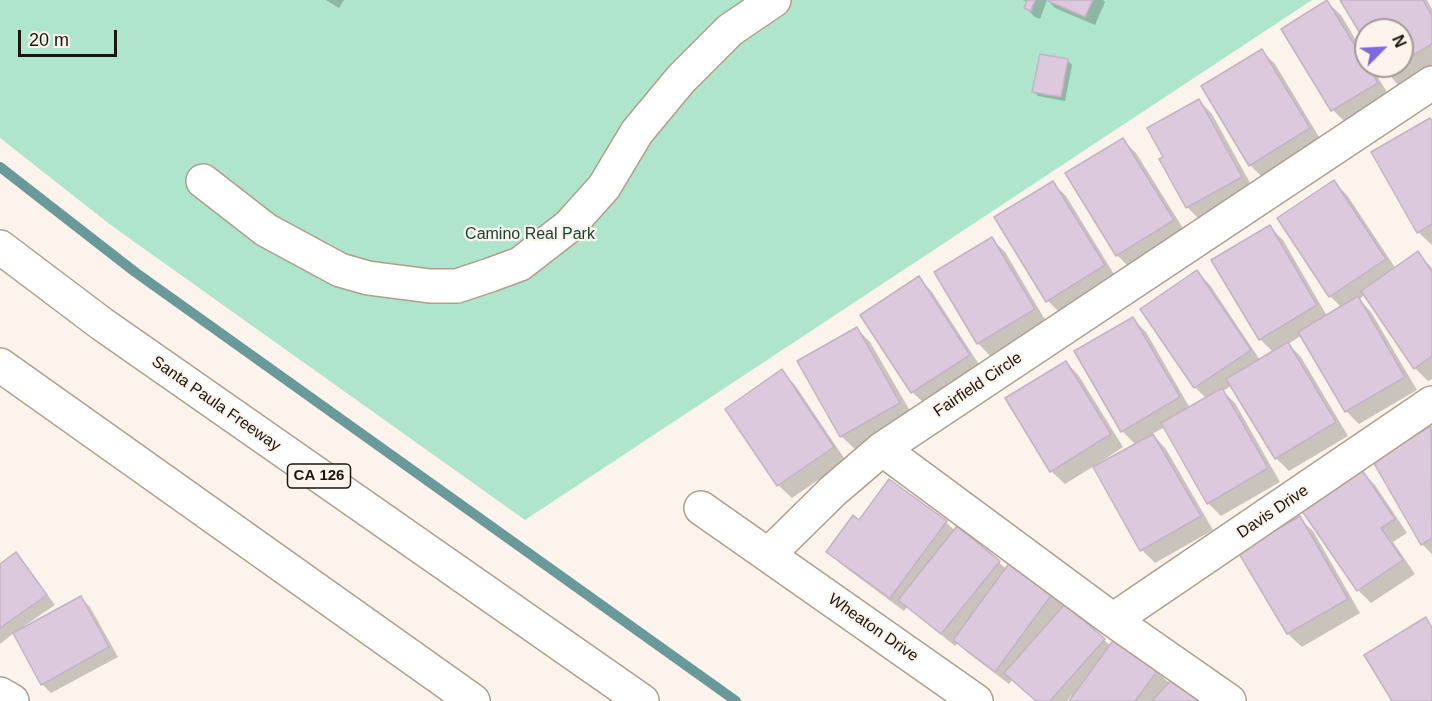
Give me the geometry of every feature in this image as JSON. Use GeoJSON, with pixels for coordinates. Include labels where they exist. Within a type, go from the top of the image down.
{"type":"FeatureCollection","features":[{"type":"Feature","properties":{"kind":"main road"},"geometry":{"type":"LineString","coordinates":[[203,181],[266,230],[340,270],[368,278],[430,286],[457,286],[490,276],[520,264],[569,226],[604,187],[637,132],[681,79],[730,30],[774,0]]}},
{"type":"Feature","properties":{"kind":"main road","name":"Fairfield Circle"},"geometry":{"type":"LineString","coordinates":[[882,449],[1432,83]]}},
{"type":"Feature","properties":{"kind":"main road","name":"Santa Paula Freeway"},"geometry":{"type":"LineString","coordinates":[[0,247],[102,324],[642,701]]}},
{"type":"Feature","properties":{"kind":"main road"},"geometry":{"type":"LineString","coordinates":[[0,365],[473,701]]}},
{"type":"Feature","properties":{"kind":"main road"},"geometry":{"type":"LineString","coordinates":[[0,383],[70,415]]}},
{"type":"Feature","properties":{"kind":"main road","name":"Davis Drive"},"geometry":{"type":"LineString","coordinates":[[1113,620],[1432,403]]}},
{"type":"Feature","properties":{"kind":"main road"},"geometry":{"type":"LineString","coordinates":[[769,554],[833,491],[882,449],[1113,620],[1229,701]]}},
{"type":"Feature","properties":{"kind":"main road","name":"Wheaton Drive"},"geometry":{"type":"LineString","coordinates":[[701,508],[976,701]]}},
{"type":"Feature","properties":{"kind":"main road"},"geometry":{"type":"LineString","coordinates":[[0,694],[12,701]]}},
{"type":"Feature","properties":{"kind":"green space","name":"Camino Real Park"},"geometry":{"type":"Polygon","coordinates":[[[0,0],[1312,0],[525,520],[112,226],[0,138],[0,0]]]}},
{"type":"Feature","properties":{"kind":"building"},"geometry":{"type":"Polygon","coordinates":[[[1027,0],[1035,0],[1031,11],[1024,8],[1027,0]]]}},
{"type":"Feature","properties":{"kind":"building"},"geometry":{"type":"Polygon","coordinates":[[[1046,0],[1093,0],[1085,17],[1046,0]]]}},
{"type":"Feature","properties":{"kind":"building"},"geometry":{"type":"Polygon","coordinates":[[[1327,0],[1354,44],[1354,78],[1375,78],[1378,83],[1331,111],[1281,29],[1327,0]]]}},
{"type":"Feature","properties":{"kind":"building"},"geometry":{"type":"Polygon","coordinates":[[[1340,0],[1423,0],[1432,16],[1432,44],[1414,55],[1414,18],[1354,18],[1354,23],[1340,0]]]}},
{"type":"Feature","properties":{"kind":"building"},"geometry":{"type":"Polygon","coordinates":[[[1262,49],[1310,128],[1249,166],[1201,86],[1262,49]]]}},
{"type":"Feature","properties":{"kind":"building"},"geometry":{"type":"Polygon","coordinates":[[[1040,54],[1068,59],[1061,97],[1032,92],[1040,54]]]}},
{"type":"Feature","properties":{"kind":"building"},"geometry":{"type":"Polygon","coordinates":[[[1199,99],[1242,177],[1186,208],[1159,159],[1163,157],[1147,128],[1199,99]]]}},
{"type":"Feature","properties":{"kind":"building"},"geometry":{"type":"Polygon","coordinates":[[[1430,118],[1432,121],[1432,224],[1417,233],[1371,152],[1430,118]]]}},
{"type":"Feature","properties":{"kind":"building"},"geometry":{"type":"Polygon","coordinates":[[[1123,138],[1174,220],[1116,256],[1065,173],[1123,138]]]}},
{"type":"Feature","properties":{"kind":"building"},"geometry":{"type":"Polygon","coordinates":[[[1334,180],[1386,259],[1329,297],[1277,218],[1334,180]]]}},
{"type":"Feature","properties":{"kind":"building"},"geometry":{"type":"Polygon","coordinates":[[[1053,181],[1105,265],[1046,302],[994,217],[1053,181]]]}},
{"type":"Feature","properties":{"kind":"building"},"geometry":{"type":"Polygon","coordinates":[[[1270,225],[1317,305],[1259,340],[1211,260],[1270,225]]]}},
{"type":"Feature","properties":{"kind":"building"},"geometry":{"type":"Polygon","coordinates":[[[992,237],[1035,309],[977,344],[934,272],[992,237]]]}},
{"type":"Feature","properties":{"kind":"building"},"geometry":{"type":"Polygon","coordinates":[[[1418,251],[1432,272],[1432,356],[1414,369],[1361,291],[1418,251]]]}},
{"type":"Feature","properties":{"kind":"building"},"geometry":{"type":"Polygon","coordinates":[[[1197,270],[1251,350],[1194,388],[1140,309],[1197,270]]]}},
{"type":"Feature","properties":{"kind":"building"},"geometry":{"type":"Polygon","coordinates":[[[919,276],[970,355],[911,393],[860,315],[919,276]]]}},
{"type":"Feature","properties":{"kind":"building"},"geometry":{"type":"Polygon","coordinates":[[[1358,296],[1405,377],[1345,412],[1298,332],[1358,296]]]}},
{"type":"Feature","properties":{"kind":"building"},"geometry":{"type":"Polygon","coordinates":[[[1133,317],[1180,397],[1121,432],[1074,351],[1133,317]]]}},
{"type":"Feature","properties":{"kind":"building"},"geometry":{"type":"Polygon","coordinates":[[[857,327],[900,403],[840,437],[797,361],[857,327]]]}},
{"type":"Feature","properties":{"kind":"building"},"geometry":{"type":"Polygon","coordinates":[[[1288,342],[1336,422],[1275,459],[1226,379],[1288,342]]]}},
{"type":"Feature","properties":{"kind":"building"},"geometry":{"type":"Polygon","coordinates":[[[1066,361],[1111,434],[1050,472],[1005,398],[1066,361]]]}},
{"type":"Feature","properties":{"kind":"building"},"geometry":{"type":"Polygon","coordinates":[[[782,369],[834,447],[777,486],[725,409],[782,369]]]}},
{"type":"Feature","properties":{"kind":"building"},"geometry":{"type":"Polygon","coordinates":[[[1222,388],[1268,468],[1207,504],[1161,423],[1222,388]]]}},
{"type":"Feature","properties":{"kind":"building"},"geometry":{"type":"Polygon","coordinates":[[[1431,426],[1432,538],[1421,545],[1372,460],[1431,426]]]}},
{"type":"Feature","properties":{"kind":"building"},"geometry":{"type":"Polygon","coordinates":[[[1153,434],[1201,516],[1140,551],[1093,467],[1153,434]]]}},
{"type":"Feature","properties":{"kind":"building"},"geometry":{"type":"Polygon","coordinates":[[[1362,470],[1395,519],[1381,528],[1403,560],[1357,591],[1302,511],[1362,470]]]}},
{"type":"Feature","properties":{"kind":"building"},"geometry":{"type":"Polygon","coordinates":[[[889,479],[947,521],[890,598],[826,552],[853,515],[859,520],[889,479]]]}},
{"type":"Feature","properties":{"kind":"building"},"geometry":{"type":"Polygon","coordinates":[[[1300,516],[1348,599],[1287,634],[1238,552],[1300,516]]]}},
{"type":"Feature","properties":{"kind":"building"},"geometry":{"type":"Polygon","coordinates":[[[957,526],[1000,561],[941,634],[898,600],[957,526]]]}},
{"type":"Feature","properties":{"kind":"building"},"geometry":{"type":"Polygon","coordinates":[[[16,552],[47,595],[0,628],[0,564],[16,552]]]}},
{"type":"Feature","properties":{"kind":"building"},"geometry":{"type":"Polygon","coordinates":[[[1010,562],[1052,594],[995,672],[953,640],[1010,562]]]}},
{"type":"Feature","properties":{"kind":"building"},"geometry":{"type":"Polygon","coordinates":[[[81,596],[109,647],[41,685],[13,633],[81,596]]]}},
{"type":"Feature","properties":{"kind":"building"},"geometry":{"type":"Polygon","coordinates":[[[1065,604],[1105,639],[1050,701],[1036,701],[1004,673],[1065,604]]]}},
{"type":"Feature","properties":{"kind":"building"},"geometry":{"type":"Polygon","coordinates":[[[1426,617],[1432,628],[1432,701],[1392,701],[1364,655],[1426,617]]]}},
{"type":"Feature","properties":{"kind":"building"},"geometry":{"type":"Polygon","coordinates":[[[1115,638],[1158,670],[1135,701],[1069,701],[1115,638]]]}},
{"type":"Feature","properties":{"kind":"building"},"geometry":{"type":"Polygon","coordinates":[[[1175,676],[1202,701],[1152,701],[1175,676]]]}},
{"type":"Feature","properties":{"kind":"waterway"},"geometry":{"type":"LineString","coordinates":[[0,167],[135,272],[736,701]]}}]}
